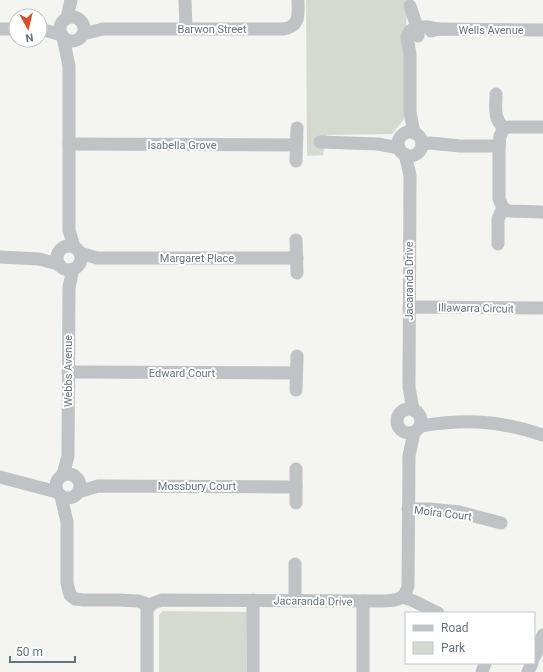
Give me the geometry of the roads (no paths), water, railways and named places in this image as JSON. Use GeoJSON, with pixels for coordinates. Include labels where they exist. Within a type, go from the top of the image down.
{"type":"FeatureCollection","features":[{"type":"Feature","properties":{"kind":"street","name":"Webbs Avenue"},"geometry":{"type":"LineString","coordinates":[[72,0],[71,28],[74,47],[70,66],[67,583],[70,595],[75,598],[84,600],[138,601],[150,606]]}},
{"type":"Feature","properties":{"kind":"street"},"geometry":{"type":"LineString","coordinates":[[186,0],[186,28]]}},
{"type":"Feature","properties":{"kind":"street","name":"Barwon Street"},"geometry":{"type":"LineString","coordinates":[[71,28],[289,28],[297,21],[298,0]]}},
{"type":"Feature","properties":{"kind":"street"},"geometry":{"type":"LineString","coordinates":[[410,3],[416,31]]}},
{"type":"Feature","properties":{"kind":"street","name":"Wells Avenue"},"geometry":{"type":"LineString","coordinates":[[416,31],[426,32],[439,29],[543,30]]}},
{"type":"Feature","properties":{"kind":"street","name":"Jacaranda Drive"},"geometry":{"type":"LineString","coordinates":[[150,606],[155,602],[162,600],[384,601],[396,600],[406,593],[408,586],[409,456],[412,421],[409,387],[410,175],[408,144],[410,112],[410,54],[415,40],[416,31]]}},
{"type":"Feature","properties":{"kind":"street"},"geometry":{"type":"LineString","coordinates":[[496,94],[496,118],[504,128]]}},
{"type":"Feature","properties":{"kind":"street"},"geometry":{"type":"LineString","coordinates":[[504,128],[543,127]]}},
{"type":"Feature","properties":{"kind":"street"},"geometry":{"type":"LineString","coordinates":[[296,128],[296,161]]}},
{"type":"Feature","properties":{"kind":"street"},"geometry":{"type":"LineString","coordinates":[[504,128],[500,136],[499,146],[499,199],[504,208],[509,211],[543,212]]}},
{"type":"Feature","properties":{"kind":"street"},"geometry":{"type":"LineString","coordinates":[[320,142],[378,144],[430,143],[460,146],[499,146]]}},
{"type":"Feature","properties":{"kind":"street","name":"Isabella Grove"},"geometry":{"type":"LineString","coordinates":[[69,144],[296,145]]}},
{"type":"Feature","properties":{"kind":"street"},"geometry":{"type":"LineString","coordinates":[[498,244],[498,219],[504,208]]}},
{"type":"Feature","properties":{"kind":"street"},"geometry":{"type":"LineString","coordinates":[[296,240],[297,273]]}},
{"type":"Feature","properties":{"kind":"street","name":"Margaret Place"},"geometry":{"type":"LineString","coordinates":[[0,257],[39,259],[297,258]]}},
{"type":"Feature","properties":{"kind":"street","name":"Illawarra Circuit"},"geometry":{"type":"LineString","coordinates":[[409,307],[543,308]]}},
{"type":"Feature","properties":{"kind":"street"},"geometry":{"type":"LineString","coordinates":[[296,390],[297,356]]}},
{"type":"Feature","properties":{"kind":"street","name":"Edward Court"},"geometry":{"type":"LineString","coordinates":[[68,372],[296,373]]}},
{"type":"Feature","properties":{"kind":"street"},"geometry":{"type":"LineString","coordinates":[[412,421],[490,422],[523,428],[543,435]]}},
{"type":"Feature","properties":{"kind":"street"},"geometry":{"type":"LineString","coordinates":[[296,469],[296,503]]}},
{"type":"Feature","properties":{"kind":"street","name":"Mossbury Court"},"geometry":{"type":"LineString","coordinates":[[0,477],[35,485],[296,487]]}},
{"type":"Feature","properties":{"kind":"street","name":"Moira Court"},"geometry":{"type":"LineString","coordinates":[[408,509],[430,509],[459,512],[502,523]]}},
{"type":"Feature","properties":{"kind":"street"},"geometry":{"type":"LineString","coordinates":[[295,564],[296,600]]}},
{"type":"Feature","properties":{"kind":"street"},"geometry":{"type":"LineString","coordinates":[[402,597],[411,599],[425,608],[435,612]]}},
{"type":"Feature","properties":{"kind":"street"},"geometry":{"type":"LineString","coordinates":[[253,600],[253,672]]}},
{"type":"Feature","properties":{"kind":"street"},"geometry":{"type":"LineString","coordinates":[[363,601],[363,672]]}},
{"type":"Feature","properties":{"kind":"street"},"geometry":{"type":"LineString","coordinates":[[147,672],[147,610],[150,606]]}},
{"type":"Feature","properties":{"kind":"street"},"geometry":{"type":"LineString","coordinates":[[535,656],[543,636]]}}]}
